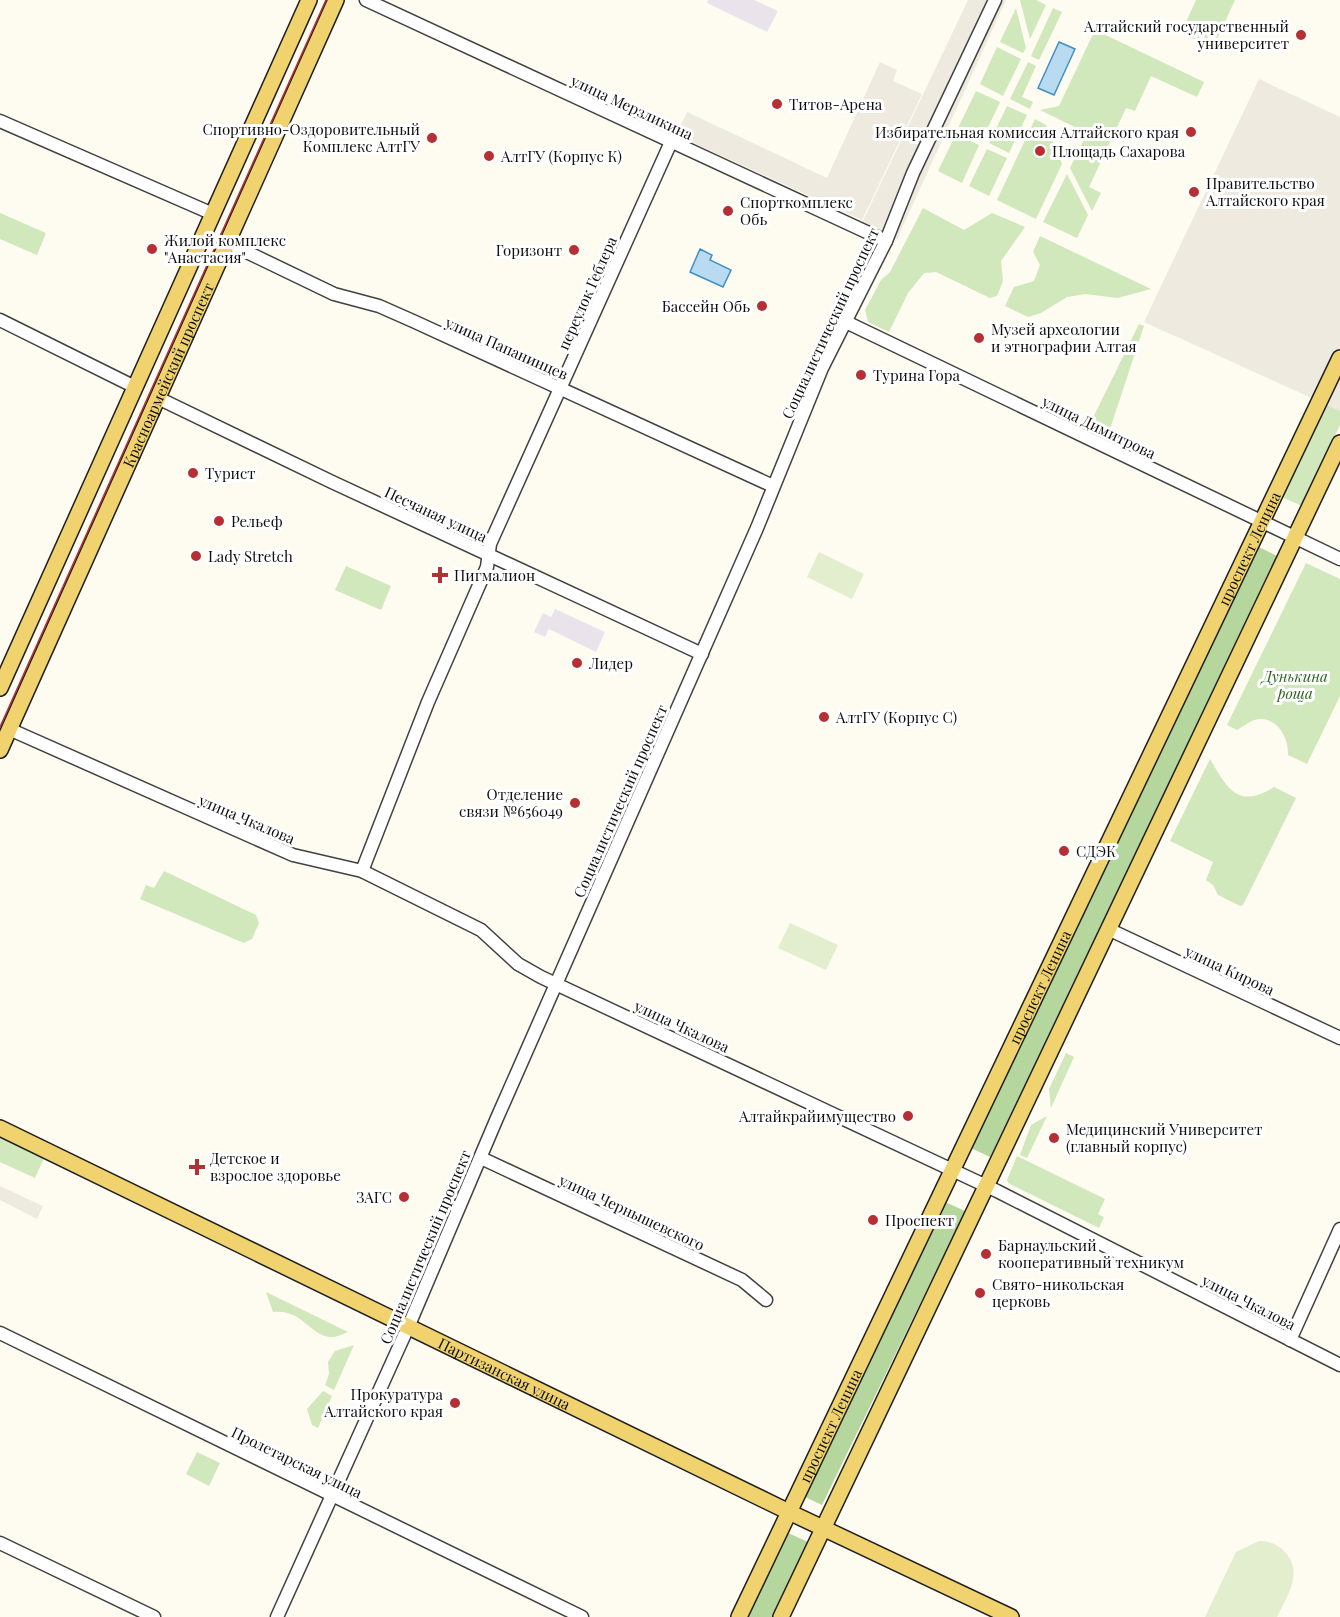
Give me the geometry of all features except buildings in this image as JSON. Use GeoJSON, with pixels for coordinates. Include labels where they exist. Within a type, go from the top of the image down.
{"type":"FeatureCollection","features":[{"type":"Feature","properties":{"kind":"main road","name":"Красноармейский проспект"},"geometry":{"type":"LineString","coordinates":[[0,688],[309,0]]}},
{"type":"Feature","properties":{"kind":"main road","name":"Красноармейский проспект"},"geometry":{"type":"LineString","coordinates":[[0,750],[336,0]]}},
{"type":"Feature","properties":{"kind":"main road","name":"проспект Ленина"},"geometry":{"type":"LineString","coordinates":[[739,1617],[1340,358]]}},
{"type":"Feature","properties":{"kind":"main road"},"geometry":{"type":"LineString","coordinates":[[781,1617],[1340,443]]}},
{"type":"Feature","properties":{"kind":"main road"},"geometry":{"type":"LineString","coordinates":[[21,642],[44,653]]}},
{"type":"Feature","properties":{"kind":"main road","name":"Партизанская улица"},"geometry":{"type":"LineString","coordinates":[[0,1128],[409,1325],[789,1512],[1011,1617]]}},
{"type":"Feature","properties":{"kind":"street","name":"улица Мерзликина"},"geometry":{"type":"LineString","coordinates":[[366,0],[886,241]]}},
{"type":"Feature","properties":{"kind":"street","name":"Социалистический проспект"},"geometry":{"type":"LineString","coordinates":[[277,1617],[409,1325],[702,654],[822,369],[886,241],[913,173],[994,0]]}},
{"type":"Feature","properties":{"kind":"street"},"geometry":{"type":"LineString","coordinates":[[0,121],[213,214]]}},
{"type":"Feature","properties":{"kind":"street","name":"переулок Геблера"},"geometry":{"type":"LineString","coordinates":[[362,871],[428,702],[487,567],[490,544],[562,389],[671,142]]}},
{"type":"Feature","properties":{"kind":"street","name":"улица Папанинцев"},"geometry":{"type":"LineString","coordinates":[[228,243],[334,294],[387,310],[773,486]]}},
{"type":"Feature","properties":{"kind":"street"},"geometry":{"type":"LineString","coordinates":[[0,320],[135,387]]}},
{"type":"Feature","properties":{"kind":"street","name":"улица Димитрова"},"geometry":{"type":"LineString","coordinates":[[846,322],[1340,559]]}},
{"type":"Feature","properties":{"kind":"street","name":"Песчаная улица"},"geometry":{"type":"LineString","coordinates":[[158,398],[702,654]]}},
{"type":"Feature","properties":{"kind":"street","name":"улица Чкалова"},"geometry":{"type":"LineString","coordinates":[[9,729],[293,855],[362,871],[481,930],[518,964],[556,984],[985,1186],[1340,1365]]}},
{"type":"Feature","properties":{"kind":"street","name":"улица Кирова"},"geometry":{"type":"LineString","coordinates":[[1108,929],[1340,1038]]}},
{"type":"Feature","properties":{"kind":"street","name":"улица Чернышевского"},"geometry":{"type":"LineString","coordinates":[[480,1158],[742,1280],[766,1300]]}},
{"type":"Feature","properties":{"kind":"street"},"geometry":{"type":"LineString","coordinates":[[1290,1340],[1340,1229]]}},
{"type":"Feature","properties":{"kind":"street","name":"Пролетарская улица"},"geometry":{"type":"LineString","coordinates":[[0,1333],[582,1617]]}},
{"type":"Feature","properties":{"kind":"street"},"geometry":{"type":"LineString","coordinates":[[0,1543],[154,1617]]}},
{"type":"Feature","properties":{"kind":"shaded area"},"geometry":{"type":"Polygon","coordinates":[[[708,0],[754,0],[778,11],[767,32],[707,3],[708,0]]]}},
{"type":"Feature","properties":{"kind":"shaded area"},"geometry":{"type":"Polygon","coordinates":[[[968,0],[1006,0],[897,239],[862,223],[968,0]]]}},
{"type":"Feature","properties":{"kind":"shaded area"},"geometry":{"type":"Polygon","coordinates":[[[880,62],[897,70],[893,81],[922,94],[862,220],[676,135],[687,112],[827,178],[880,62]]]}},
{"type":"Feature","properties":{"kind":"shaded area"},"geometry":{"type":"Polygon","coordinates":[[[1259,79],[1340,117],[1340,411],[1144,322],[1259,79]]]}},
{"type":"Feature","properties":{"kind":"shaded area"},"geometry":{"type":"Polygon","coordinates":[[[555,609],[605,632],[596,652],[549,629],[545,637],[534,632],[543,613],[551,617],[555,609]]]}},
{"type":"Feature","properties":{"kind":"shaded area"},"geometry":{"type":"Polygon","coordinates":[[[0,1186],[43,1206],[37,1219],[0,1200],[0,1186]]]}},
{"type":"Feature","properties":{"kind":"green space"},"geometry":{"type":"Polygon","coordinates":[[[1020,0],[1036,0],[1046,5],[1030,39],[1020,0]]]}},
{"type":"Feature","properties":{"kind":"green space"},"geometry":{"type":"Polygon","coordinates":[[[1196,0],[1235,0],[1213,48],[1181,33],[1196,0]]]}},
{"type":"Feature","properties":{"kind":"green space"},"geometry":{"type":"Polygon","coordinates":[[[1016,8],[1026,48],[1023,53],[1000,42],[1016,8]]]}},
{"type":"Feature","properties":{"kind":"green space"},"geometry":{"type":"Polygon","coordinates":[[[1053,8],[1062,12],[1039,60],[1031,56],[1053,8]]]}},
{"type":"Feature","properties":{"kind":"green space"},"geometry":{"type":"Polygon","coordinates":[[[1095,30],[1204,82],[1197,97],[1151,76],[1135,111],[1126,108],[1089,187],[1101,193],[1092,211],[1070,168],[1087,133],[1040,110],[1059,106],[1095,30]]]}},
{"type":"Feature","properties":{"kind":"green space"},"geometry":{"type":"Polygon","coordinates":[[[997,47],[1021,59],[1003,96],[980,84],[997,47]]]}},
{"type":"Feature","properties":{"kind":"green space"},"geometry":{"type":"Polygon","coordinates":[[[1028,62],[1036,66],[1022,97],[1033,102],[1030,109],[1010,99],[1028,62]]]}},
{"type":"Feature","properties":{"kind":"green space"},"geometry":{"type":"Polygon","coordinates":[[[976,91],[1000,102],[982,140],[958,128],[976,91]]]}},
{"type":"Feature","properties":{"kind":"green space"},"geometry":{"type":"Polygon","coordinates":[[[1007,106],[1027,115],[1009,153],[989,143],[1007,106]]]}},
{"type":"Feature","properties":{"kind":"green space"},"geometry":{"type":"Polygon","coordinates":[[[1035,119],[1046,125],[1062,164],[1036,219],[997,200],[1035,119]]]}},
{"type":"Feature","properties":{"kind":"green space"},"geometry":{"type":"Polygon","coordinates":[[[956,134],[979,145],[962,183],[938,171],[956,134]]]}},
{"type":"Feature","properties":{"kind":"green space"},"geometry":{"type":"Polygon","coordinates":[[[987,149],[1007,158],[989,196],[969,186],[987,149]]]}},
{"type":"Feature","properties":{"kind":"green space"},"geometry":{"type":"Polygon","coordinates":[[[1067,174],[1088,215],[1077,238],[1043,222],[1067,174]]]}},
{"type":"Feature","properties":{"kind":"green space"},"geometry":{"type":"Polygon","coordinates":[[[923,208],[964,230],[992,213],[1025,227],[1001,261],[1003,281],[997,296],[990,298],[936,272],[924,273],[908,293],[889,332],[868,322],[865,310],[881,280],[890,272],[923,208]]]}},
{"type":"Feature","properties":{"kind":"green space"},"geometry":{"type":"Polygon","coordinates":[[[0,213],[46,233],[37,255],[0,239],[0,213]]]}},
{"type":"Feature","properties":{"kind":"green space"},"geometry":{"type":"Polygon","coordinates":[[[1040,236],[1151,289],[1118,298],[1085,294],[1067,297],[1041,313],[1028,317],[1005,306],[1014,287],[1034,281],[1040,265],[1033,252],[1040,236]]]}},
{"type":"Feature","properties":{"kind":"green space"},"geometry":{"type":"Polygon","coordinates":[[[1139,324],[1144,326],[1107,438],[1087,430],[1139,324]]]}},
{"type":"Feature","properties":{"kind":"green space"},"geometry":{"type":"Polygon","coordinates":[[[1340,375],[1340,425],[1302,506],[1282,497],[1340,375]]]}},
{"type":"Feature","properties":{"kind":"green space"},"geometry":{"type":"Polygon","coordinates":[[[1257,546],[1277,556],[990,1157],[971,1148],[1257,546]]]}},
{"type":"Feature","properties":{"kind":"green space"},"geometry":{"type":"Polygon","coordinates":[[[819,552],[864,574],[852,599],[807,577],[819,552]]]}},
{"type":"Feature","properties":{"kind":"green space","name":"Дунькина роща"},"geometry":{"type":"Polygon","coordinates":[[[1306,563],[1340,579],[1340,696],[1307,764],[1288,755],[1286,741],[1280,728],[1269,720],[1254,720],[1237,730],[1227,725],[1306,563]]]}},
{"type":"Feature","properties":{"kind":"green space"},"geometry":{"type":"Polygon","coordinates":[[[346,566],[391,586],[381,610],[335,590],[346,566]]]}},
{"type":"Feature","properties":{"kind":"green space"},"geometry":{"type":"Polygon","coordinates":[[[1210,759],[1228,787],[1242,796],[1262,794],[1274,787],[1296,798],[1243,905],[1240,906],[1218,895],[1213,885],[1206,880],[1213,862],[1170,841],[1210,759]]]}},
{"type":"Feature","properties":{"kind":"green space"},"geometry":{"type":"Polygon","coordinates":[[[164,871],[256,915],[259,923],[252,939],[244,943],[140,899],[146,885],[154,888],[164,871]]]}},
{"type":"Feature","properties":{"kind":"green space"},"geometry":{"type":"Polygon","coordinates":[[[790,923],[838,945],[826,970],[778,948],[790,923]]]}},
{"type":"Feature","properties":{"kind":"green space"},"geometry":{"type":"Polygon","coordinates":[[[1066,1053],[1074,1057],[1051,1108],[1049,1089],[1066,1053]]]}},
{"type":"Feature","properties":{"kind":"green space"},"geometry":{"type":"Polygon","coordinates":[[[1047,1116],[1027,1158],[1020,1155],[1031,1125],[1047,1116]]]}},
{"type":"Feature","properties":{"kind":"green space"},"geometry":{"type":"Polygon","coordinates":[[[0,1137],[44,1158],[35,1178],[0,1162],[0,1137]]]}},
{"type":"Feature","properties":{"kind":"green space"},"geometry":{"type":"Polygon","coordinates":[[[1017,1156],[1105,1199],[1098,1214],[1104,1217],[1099,1228],[1008,1183],[1007,1180],[1017,1156]]]}},
{"type":"Feature","properties":{"kind":"green space"},"geometry":{"type":"Polygon","coordinates":[[[945,1202],[965,1211],[822,1505],[803,1496],[945,1202]]]}},
{"type":"Feature","properties":{"kind":"green space"},"geometry":{"type":"Polygon","coordinates":[[[266,1292],[348,1332],[330,1337],[316,1332],[292,1314],[273,1312],[266,1292]]]}},
{"type":"Feature","properties":{"kind":"green space"},"geometry":{"type":"Polygon","coordinates":[[[354,1345],[334,1390],[325,1385],[329,1374],[328,1362],[335,1351],[354,1345]]]}},
{"type":"Feature","properties":{"kind":"green space"},"geometry":{"type":"Polygon","coordinates":[[[323,1391],[332,1396],[318,1428],[312,1425],[307,1409],[323,1391]]]}},
{"type":"Feature","properties":{"kind":"green space"},"geometry":{"type":"Polygon","coordinates":[[[197,1452],[220,1463],[209,1486],[186,1474],[197,1452]]]}},
{"type":"Feature","properties":{"kind":"green space"},"geometry":{"type":"Polygon","coordinates":[[[786,1532],[808,1542],[773,1617],[746,1617],[786,1532]]]}},
{"type":"Feature","properties":{"kind":"green space"},"geometry":{"type":"Polygon","coordinates":[[[1259,1541],[1277,1545],[1291,1560],[1293,1568],[1292,1585],[1277,1617],[1205,1617],[1236,1552],[1259,1541]]]}},
{"type":"Feature","properties":{"kind":"water"},"geometry":{"type":"Polygon","coordinates":[[[1059,42],[1075,49],[1054,95],[1038,88],[1059,42]]]}},
{"type":"Feature","properties":{"kind":"water"},"geometry":{"type":"Polygon","coordinates":[[[700,249],[712,255],[710,260],[731,270],[723,287],[690,272],[700,249]]]}},
{"type":"Feature","properties":{"kind":"tram line"},"geometry":{"type":"LineString","coordinates":[[0,727],[326,0]]}},
{"type":"Feature","properties":{"kind":"place","name":"Алтайский государственный университет"},"geometry":{"type":"Point","coordinates":[1301,35]}},
{"type":"Feature","properties":{"kind":"place","name":"Титов-Арена"},"geometry":{"type":"Point","coordinates":[777,104]}},
{"type":"Feature","properties":{"kind":"place","name":"Избирательная комиссия Алтайского края"},"geometry":{"type":"Point","coordinates":[1191,132]}},
{"type":"Feature","properties":{"kind":"place","name":"Спортивно-Оздоровительный Комплекс АлтГУ"},"geometry":{"type":"Point","coordinates":[432,138]}},
{"type":"Feature","properties":{"kind":"place","name":"Площадь Сахарова"},"geometry":{"type":"Point","coordinates":[1040,151]}},
{"type":"Feature","properties":{"kind":"place","name":"АлтГУ (Корпус К)"},"geometry":{"type":"Point","coordinates":[489,156]}},
{"type":"Feature","properties":{"kind":"place","name":"Правительство Алтайского края"},"geometry":{"type":"Point","coordinates":[1194,192]}},
{"type":"Feature","properties":{"kind":"place","name":"Спорткомплекс Обь"},"geometry":{"type":"Point","coordinates":[728,211]}},
{"type":"Feature","properties":{"kind":"place","name":"Жилой комплекс \"Анастасия\""},"geometry":{"type":"Point","coordinates":[152,249]}},
{"type":"Feature","properties":{"kind":"place","name":"Горизонт"},"geometry":{"type":"Point","coordinates":[574,250]}},
{"type":"Feature","properties":{"kind":"place","name":"Бассейн Обь"},"geometry":{"type":"Point","coordinates":[762,306]}},
{"type":"Feature","properties":{"kind":"place","name":"Музей археологии и этнографии Алтая"},"geometry":{"type":"Point","coordinates":[979,338]}},
{"type":"Feature","properties":{"kind":"place","name":"Турина Гора"},"geometry":{"type":"Point","coordinates":[861,375]}},
{"type":"Feature","properties":{"kind":"place","name":"Турист"},"geometry":{"type":"Point","coordinates":[193,473]}},
{"type":"Feature","properties":{"kind":"place","name":"Рельеф"},"geometry":{"type":"Point","coordinates":[219,521]}},
{"type":"Feature","properties":{"kind":"place","name":"Lady Stretch"},"geometry":{"type":"Point","coordinates":[196,556]}},
{"type":"Feature","properties":{"kind":"place","name":"Пигмалион"},"geometry":{"type":"Point","coordinates":[440,575]}},
{"type":"Feature","properties":{"kind":"place","name":"Лидер"},"geometry":{"type":"Point","coordinates":[577,663]}},
{"type":"Feature","properties":{"kind":"place","name":"АлтГУ (Корпус С)"},"geometry":{"type":"Point","coordinates":[824,717]}},
{"type":"Feature","properties":{"kind":"place","name":"Отделение связи №656049"},"geometry":{"type":"Point","coordinates":[575,803]}},
{"type":"Feature","properties":{"kind":"place","name":"СДЭК"},"geometry":{"type":"Point","coordinates":[1064,851]}},
{"type":"Feature","properties":{"kind":"place","name":"Алтайкрайимущество"},"geometry":{"type":"Point","coordinates":[908,1116]}},
{"type":"Feature","properties":{"kind":"place","name":"Медицинский Университет (главный корпус)"},"geometry":{"type":"Point","coordinates":[1054,1138]}},
{"type":"Feature","properties":{"kind":"place","name":"Детское и взрослое здоровье"},"geometry":{"type":"Point","coordinates":[197,1167]}},
{"type":"Feature","properties":{"kind":"place","name":"ЗАГС"},"geometry":{"type":"Point","coordinates":[404,1197]}},
{"type":"Feature","properties":{"kind":"place","name":"Проспект"},"geometry":{"type":"Point","coordinates":[873,1220]}},
{"type":"Feature","properties":{"kind":"place","name":"Барнаульский кооперативный техникум"},"geometry":{"type":"Point","coordinates":[986,1254]}},
{"type":"Feature","properties":{"kind":"place","name":"Свято-никольская церковь"},"geometry":{"type":"Point","coordinates":[980,1293]}},
{"type":"Feature","properties":{"kind":"place","name":"Прокуратура Алтайского края"},"geometry":{"type":"Point","coordinates":[455,1403]}}]}
